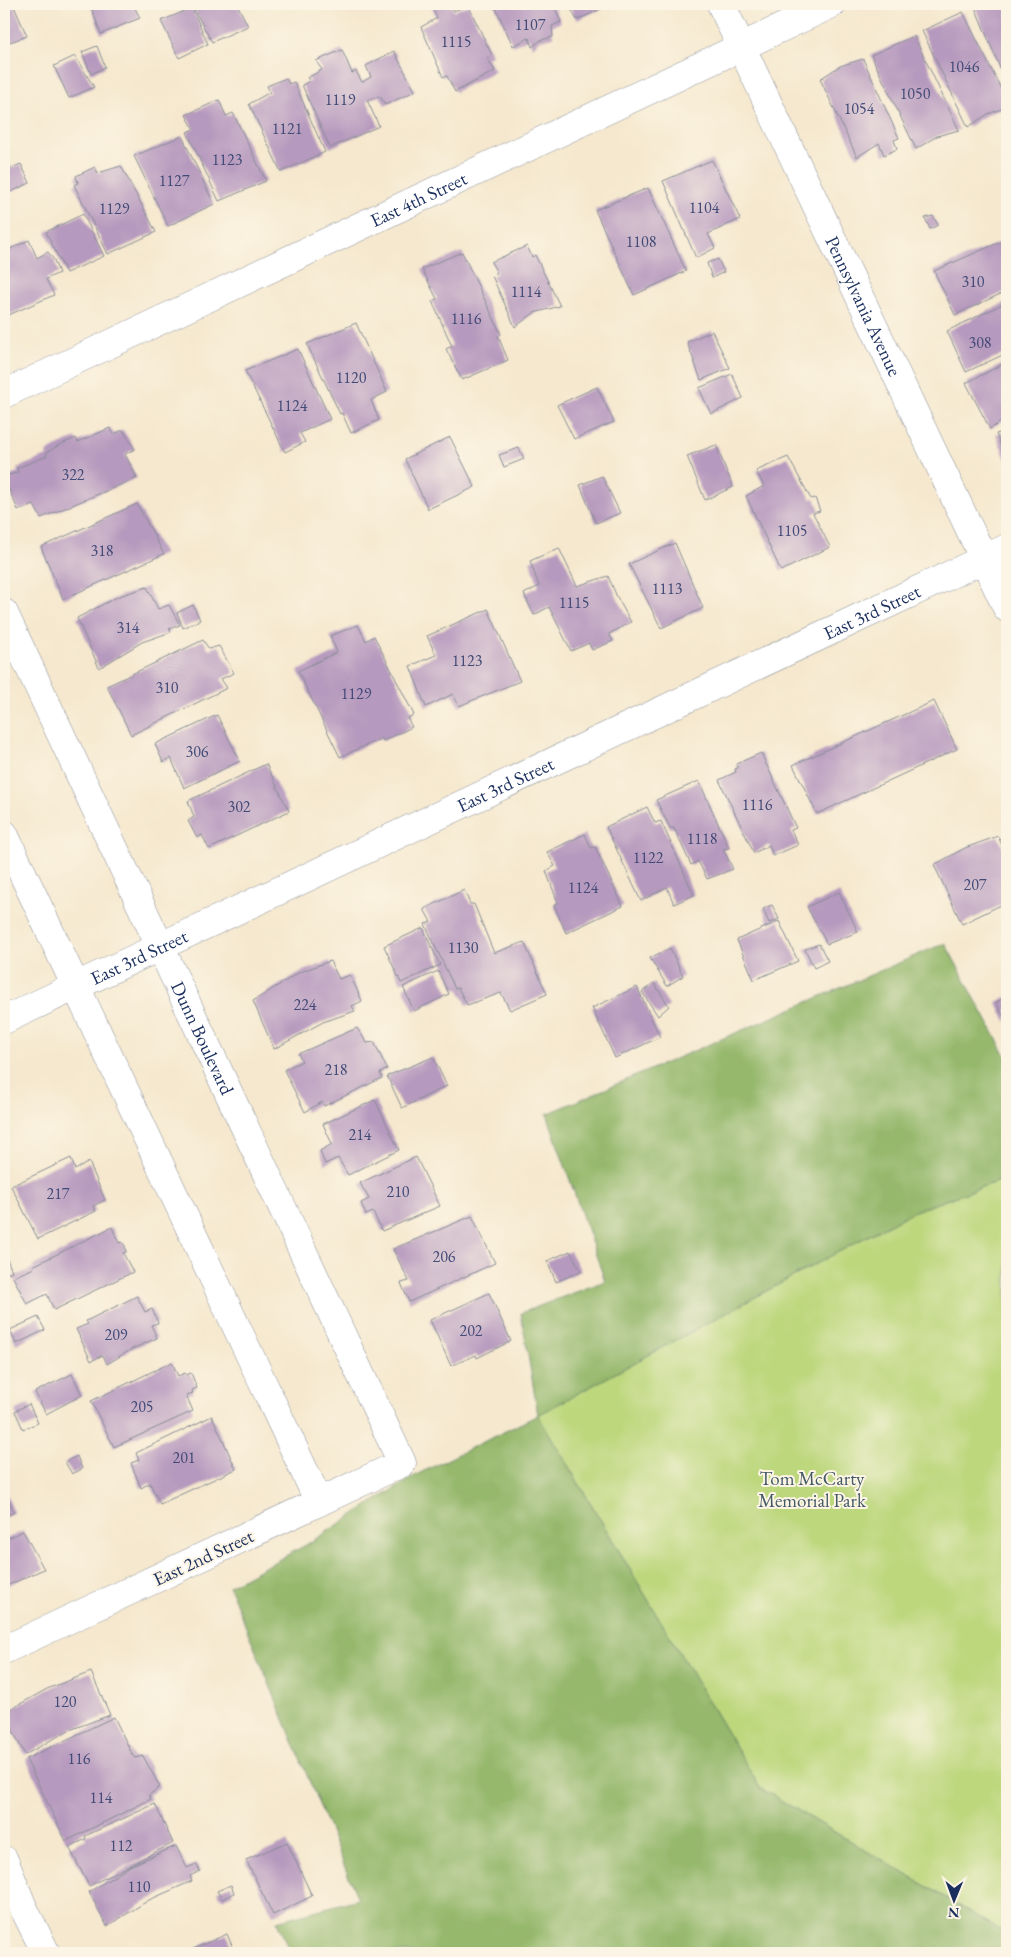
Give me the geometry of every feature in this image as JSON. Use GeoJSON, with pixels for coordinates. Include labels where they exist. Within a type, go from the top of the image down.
{"type":"FeatureCollection","features":[{"type":"Feature","properties":{"kind":"street","name":"Pennsylvania Avenue"},"geometry":{"type":"LineString","coordinates":[[721,4],[996,554],[1007,608]]}},
{"type":"Feature","properties":{"kind":"street","name":"East 4th Street"},"geometry":{"type":"LineString","coordinates":[[4,394],[832,4]]}},
{"type":"Feature","properties":{"kind":"street","name":"East 3rd Street"},"geometry":{"type":"LineString","coordinates":[[4,1020],[996,554]]}},
{"type":"Feature","properties":{"kind":"street","name":"Dunn Boulevard"},"geometry":{"type":"LineString","coordinates":[[4,613],[402,1463]]}},
{"type":"Feature","properties":{"kind":"street"},"geometry":{"type":"LineString","coordinates":[[4,834],[319,1502]]}},
{"type":"Feature","properties":{"kind":"street","name":"East 2nd Street"},"geometry":{"type":"LineString","coordinates":[[4,1650],[402,1463]]}},
{"type":"Feature","properties":{"kind":"street"},"geometry":{"type":"LineString","coordinates":[[4,1860],[23,1907],[46,1953]]}},
{"type":"Feature","properties":{"kind":"green space"},"geometry":{"type":"Polygon","coordinates":[[[945,943],[1007,1058],[1007,1178],[912,1212],[538,1415],[521,1313],[605,1281],[547,1114],[945,943]]]}},
{"type":"Feature","properties":{"kind":"green space","name":"Tom McCarty Memorial Park"},"geometry":{"type":"Polygon","coordinates":[[[1007,1178],[1007,1934],[760,1788],[538,1415],[912,1212],[1007,1178]]]}},
{"type":"Feature","properties":{"kind":"green space"},"geometry":{"type":"Polygon","coordinates":[[[538,1415],[760,1788],[1007,1934],[1007,1953],[290,1953],[277,1921],[358,1899],[229,1586],[306,1545],[418,1474],[538,1415]]]}},
{"type":"Feature","properties":{"kind":"building"},"geometry":{"type":"Polygon","coordinates":[[[4,4],[13,4],[27,36],[4,44],[4,4]]]}},
{"type":"Feature","properties":{"kind":"building"},"geometry":{"type":"Polygon","coordinates":[[[90,4],[133,4],[140,18],[101,34],[90,4]]]}},
{"type":"Feature","properties":{"kind":"building"},"geometry":{"type":"Polygon","coordinates":[[[191,4],[237,4],[248,26],[212,42],[191,4]]]}},
{"type":"Feature","properties":{"kind":"building"},"geometry":{"type":"Polygon","coordinates":[[[440,4],[451,4],[454,11],[468,5],[492,55],[487,58],[495,71],[455,92],[447,76],[443,77],[421,27],[437,18],[432,8],[440,4]]]}},
{"type":"Feature","properties":{"kind":"building"},"geometry":{"type":"Polygon","coordinates":[[[494,4],[553,4],[561,22],[552,26],[553,37],[541,40],[532,47],[529,38],[513,46],[494,4]]]}},
{"type":"Feature","properties":{"kind":"building"},"geometry":{"type":"Polygon","coordinates":[[[568,4],[612,4],[577,20],[568,4]]]}},
{"type":"Feature","properties":{"kind":"building"},"geometry":{"type":"Polygon","coordinates":[[[983,4],[1007,4],[1007,85],[975,7],[983,4]]]}},
{"type":"Feature","properties":{"kind":"building"},"geometry":{"type":"Polygon","coordinates":[[[192,8],[208,44],[179,58],[161,21],[192,8]]]}},
{"type":"Feature","properties":{"kind":"building"},"geometry":{"type":"Polygon","coordinates":[[[963,12],[1007,101],[1007,107],[988,114],[968,127],[922,31],[963,12]]]}},
{"type":"Feature","properties":{"kind":"building"},"geometry":{"type":"Polygon","coordinates":[[[914,36],[959,130],[937,136],[916,149],[871,55],[914,36]]]}},
{"type":"Feature","properties":{"kind":"building"},"geometry":{"type":"Polygon","coordinates":[[[97,46],[105,67],[91,74],[82,52],[97,46]]]}},
{"type":"Feature","properties":{"kind":"building"},"geometry":{"type":"Polygon","coordinates":[[[342,50],[352,73],[356,71],[362,82],[371,77],[366,66],[394,51],[415,91],[385,105],[380,96],[367,100],[379,126],[330,148],[302,85],[310,81],[307,78],[322,70],[316,61],[342,50]]]}},
{"type":"Feature","properties":{"kind":"building"},"geometry":{"type":"Polygon","coordinates":[[[75,56],[94,87],[69,98],[54,66],[75,56]]]}},
{"type":"Feature","properties":{"kind":"building"},"geometry":{"type":"Polygon","coordinates":[[[863,59],[899,138],[894,140],[897,149],[884,155],[879,143],[857,157],[820,79],[840,66],[863,59]]]}},
{"type":"Feature","properties":{"kind":"building"},"geometry":{"type":"Polygon","coordinates":[[[286,78],[289,84],[294,82],[325,152],[281,172],[249,104],[270,92],[267,86],[286,78]]]}},
{"type":"Feature","properties":{"kind":"building"},"geometry":{"type":"Polygon","coordinates":[[[219,100],[226,116],[233,113],[266,181],[219,201],[187,132],[194,129],[186,115],[219,100]]]}},
{"type":"Feature","properties":{"kind":"building"},"geometry":{"type":"Polygon","coordinates":[[[4,109],[10,122],[4,124],[4,109]]]}},
{"type":"Feature","properties":{"kind":"building"},"geometry":{"type":"Polygon","coordinates":[[[182,136],[214,204],[168,226],[134,156],[182,136]]]}},
{"type":"Feature","properties":{"kind":"building"},"geometry":{"type":"Polygon","coordinates":[[[712,160],[740,219],[708,234],[715,248],[696,258],[663,181],[712,160]]]}},
{"type":"Feature","properties":{"kind":"building"},"geometry":{"type":"Polygon","coordinates":[[[21,164],[30,183],[4,195],[4,171],[21,164]]]}},
{"type":"Feature","properties":{"kind":"building"},"geometry":{"type":"Polygon","coordinates":[[[121,166],[156,232],[108,254],[74,185],[78,183],[76,176],[95,167],[98,173],[121,166]]]}},
{"type":"Feature","properties":{"kind":"building"},"geometry":{"type":"Polygon","coordinates":[[[648,188],[686,271],[634,295],[595,210],[648,188]]]}},
{"type":"Feature","properties":{"kind":"building"},"geometry":{"type":"Polygon","coordinates":[[[83,214],[104,256],[66,273],[46,232],[83,214]]]}},
{"type":"Feature","properties":{"kind":"building"},"geometry":{"type":"Polygon","coordinates":[[[933,216],[938,225],[930,229],[925,218],[933,216]]]}},
{"type":"Feature","properties":{"kind":"building"},"geometry":{"type":"Polygon","coordinates":[[[1007,239],[1007,291],[955,315],[934,271],[1007,239]]]}},
{"type":"Feature","properties":{"kind":"building"},"geometry":{"type":"Polygon","coordinates":[[[29,240],[37,258],[48,252],[54,260],[59,273],[46,279],[54,295],[4,317],[4,252],[29,240]]]}},
{"type":"Feature","properties":{"kind":"building"},"geometry":{"type":"Polygon","coordinates":[[[527,246],[532,257],[535,255],[560,306],[534,313],[515,327],[492,276],[497,273],[491,262],[527,246]]]}},
{"type":"Feature","properties":{"kind":"building"},"geometry":{"type":"Polygon","coordinates":[[[462,252],[501,334],[498,336],[508,360],[462,380],[446,349],[452,346],[432,301],[437,299],[422,269],[462,252]]]}},
{"type":"Feature","properties":{"kind":"building"},"geometry":{"type":"Polygon","coordinates":[[[718,259],[724,272],[712,278],[707,263],[718,259]]]}},
{"type":"Feature","properties":{"kind":"building"},"geometry":{"type":"Polygon","coordinates":[[[1007,302],[1007,353],[966,372],[947,331],[1007,302]]]}},
{"type":"Feature","properties":{"kind":"building"},"geometry":{"type":"Polygon","coordinates":[[[356,323],[387,392],[371,400],[379,420],[351,433],[307,344],[356,323]]]}},
{"type":"Feature","properties":{"kind":"building"},"geometry":{"type":"Polygon","coordinates":[[[712,331],[730,368],[701,380],[687,342],[712,331]]]}},
{"type":"Feature","properties":{"kind":"building"},"geometry":{"type":"Polygon","coordinates":[[[298,349],[330,419],[300,433],[305,442],[285,452],[245,371],[298,349]]]}},
{"type":"Feature","properties":{"kind":"building"},"geometry":{"type":"Polygon","coordinates":[[[1007,362],[1007,418],[990,429],[966,383],[1007,362]]]}},
{"type":"Feature","properties":{"kind":"building"},"geometry":{"type":"Polygon","coordinates":[[[732,374],[743,398],[711,414],[699,388],[732,374]]]}},
{"type":"Feature","properties":{"kind":"building"},"geometry":{"type":"Polygon","coordinates":[[[597,387],[614,422],[574,439],[557,405],[597,387]]]}},
{"type":"Feature","properties":{"kind":"building"},"geometry":{"type":"Polygon","coordinates":[[[110,428],[114,434],[123,430],[135,449],[125,454],[137,478],[41,518],[34,505],[18,510],[4,477],[18,472],[17,468],[47,456],[46,453],[59,445],[76,438],[78,442],[110,428]]]}},
{"type":"Feature","properties":{"kind":"building"},"geometry":{"type":"Polygon","coordinates":[[[1007,431],[1007,462],[996,434],[1007,431]]]}},
{"type":"Feature","properties":{"kind":"building"},"geometry":{"type":"Polygon","coordinates":[[[450,437],[475,487],[428,509],[405,459],[450,437]]]}},
{"type":"Feature","properties":{"kind":"building"},"geometry":{"type":"Polygon","coordinates":[[[716,445],[733,487],[705,500],[687,456],[716,445]]]}},
{"type":"Feature","properties":{"kind":"building"},"geometry":{"type":"Polygon","coordinates":[[[519,448],[524,459],[504,467],[499,455],[519,448]]]}},
{"type":"Feature","properties":{"kind":"building"},"geometry":{"type":"Polygon","coordinates":[[[788,457],[811,499],[815,498],[820,511],[813,513],[830,547],[781,571],[746,496],[764,486],[756,471],[788,457]]]}},
{"type":"Feature","properties":{"kind":"building"},"geometry":{"type":"Polygon","coordinates":[[[602,476],[620,513],[596,523],[580,485],[602,476]]]}},
{"type":"Feature","properties":{"kind":"building"},"geometry":{"type":"Polygon","coordinates":[[[137,504],[164,554],[63,599],[41,547],[137,504]]]}},
{"type":"Feature","properties":{"kind":"building"},"geometry":{"type":"Polygon","coordinates":[[[675,543],[703,608],[661,628],[629,564],[675,543]]]}},
{"type":"Feature","properties":{"kind":"building"},"geometry":{"type":"Polygon","coordinates":[[[559,548],[577,586],[608,576],[631,622],[609,634],[613,641],[592,650],[589,643],[571,651],[549,607],[534,615],[524,594],[539,586],[530,561],[559,548]]]}},
{"type":"Feature","properties":{"kind":"building"},"geometry":{"type":"Polygon","coordinates":[[[147,587],[158,609],[169,605],[180,625],[169,629],[171,632],[142,642],[99,668],[77,618],[119,596],[147,587]]]}},
{"type":"Feature","properties":{"kind":"building"},"geometry":{"type":"Polygon","coordinates":[[[193,605],[200,620],[183,628],[177,613],[193,605]]]}},
{"type":"Feature","properties":{"kind":"building"},"geometry":{"type":"Polygon","coordinates":[[[488,609],[520,681],[459,706],[453,694],[426,707],[410,666],[436,655],[427,636],[488,609]]]}},
{"type":"Feature","properties":{"kind":"building"},"geometry":{"type":"Polygon","coordinates":[[[358,625],[366,641],[374,636],[414,715],[407,718],[412,727],[383,741],[382,738],[340,757],[298,671],[337,652],[330,636],[358,625]]]}},
{"type":"Feature","properties":{"kind":"building"},"geometry":{"type":"Polygon","coordinates":[[[203,640],[209,649],[219,646],[234,673],[221,679],[227,688],[131,735],[107,686],[203,640]]]}},
{"type":"Feature","properties":{"kind":"building"},"geometry":{"type":"Polygon","coordinates":[[[934,701],[957,749],[817,814],[793,765],[934,701]]]}},
{"type":"Feature","properties":{"kind":"building"},"geometry":{"type":"Polygon","coordinates":[[[217,715],[240,761],[184,788],[171,758],[163,762],[155,744],[217,715]]]}},
{"type":"Feature","properties":{"kind":"building"},"geometry":{"type":"Polygon","coordinates":[[[761,753],[796,828],[791,830],[798,845],[773,856],[769,845],[754,853],[719,780],[736,772],[735,769],[738,768],[736,764],[761,753]]]}},
{"type":"Feature","properties":{"kind":"building"},"geometry":{"type":"Polygon","coordinates":[[[266,764],[289,811],[209,849],[202,835],[197,838],[188,821],[194,817],[188,801],[266,764]]]}},
{"type":"Feature","properties":{"kind":"building"},"geometry":{"type":"Polygon","coordinates":[[[699,781],[729,848],[723,849],[733,869],[707,879],[698,861],[691,865],[674,828],[670,828],[656,800],[699,781]]]}},
{"type":"Feature","properties":{"kind":"building"},"geometry":{"type":"Polygon","coordinates":[[[647,807],[655,823],[661,821],[694,895],[674,904],[667,887],[641,901],[606,827],[647,807]]]}},
{"type":"Feature","properties":{"kind":"building"},"geometry":{"type":"Polygon","coordinates":[[[585,834],[591,848],[595,847],[623,906],[566,933],[554,905],[558,903],[546,871],[555,866],[547,852],[585,834]]]}},
{"type":"Feature","properties":{"kind":"building"},"geometry":{"type":"Polygon","coordinates":[[[998,836],[1007,857],[1007,902],[962,924],[934,865],[965,848],[998,836]]]}},
{"type":"Feature","properties":{"kind":"building"},"geometry":{"type":"Polygon","coordinates":[[[464,890],[470,904],[474,904],[494,953],[524,942],[547,994],[510,1010],[501,993],[467,1005],[458,988],[455,989],[425,924],[431,922],[424,909],[464,890]]]}},
{"type":"Feature","properties":{"kind":"building"},"geometry":{"type":"Polygon","coordinates":[[[839,892],[858,932],[827,944],[807,907],[839,892]]]}},
{"type":"Feature","properties":{"kind":"building"},"geometry":{"type":"Polygon","coordinates":[[[772,905],[779,919],[769,923],[763,909],[772,905]]]}},
{"type":"Feature","properties":{"kind":"building"},"geometry":{"type":"Polygon","coordinates":[[[779,921],[798,961],[754,980],[737,940],[779,921]]]}},
{"type":"Feature","properties":{"kind":"building"},"geometry":{"type":"Polygon","coordinates":[[[423,928],[440,965],[401,983],[384,946],[423,928]]]}},
{"type":"Feature","properties":{"kind":"building"},"geometry":{"type":"Polygon","coordinates":[[[819,944],[828,961],[814,968],[805,949],[819,944]]]}},
{"type":"Feature","properties":{"kind":"building"},"geometry":{"type":"Polygon","coordinates":[[[670,948],[683,976],[667,986],[650,958],[670,948]]]}},
{"type":"Feature","properties":{"kind":"building"},"geometry":{"type":"Polygon","coordinates":[[[330,961],[339,979],[350,975],[362,1001],[352,1006],[355,1011],[323,1022],[274,1049],[253,1001],[300,972],[330,961]]]}},
{"type":"Feature","properties":{"kind":"building"},"geometry":{"type":"Polygon","coordinates":[[[438,971],[449,994],[414,1011],[403,987],[438,971]]]}},
{"type":"Feature","properties":{"kind":"building"},"geometry":{"type":"Polygon","coordinates":[[[654,983],[669,1006],[658,1016],[642,992],[654,983]]]}},
{"type":"Feature","properties":{"kind":"building"},"geometry":{"type":"Polygon","coordinates":[[[637,987],[660,1037],[615,1058],[592,1008],[637,987]]]}},
{"type":"Feature","properties":{"kind":"building"},"geometry":{"type":"Polygon","coordinates":[[[1007,997],[1007,1023],[996,1002],[1007,997]]]}},
{"type":"Feature","properties":{"kind":"building"},"geometry":{"type":"Polygon","coordinates":[[[357,1028],[367,1043],[374,1042],[387,1069],[380,1073],[382,1078],[324,1106],[322,1102],[305,1112],[284,1070],[302,1061],[298,1054],[357,1028]]]}},
{"type":"Feature","properties":{"kind":"building"},"geometry":{"type":"Polygon","coordinates":[[[433,1057],[447,1086],[402,1108],[387,1076],[433,1057]]]}},
{"type":"Feature","properties":{"kind":"building"},"geometry":{"type":"Polygon","coordinates":[[[375,1100],[399,1150],[348,1175],[338,1158],[325,1164],[320,1151],[332,1144],[323,1124],[375,1100]]]}},
{"type":"Feature","properties":{"kind":"building"},"geometry":{"type":"Polygon","coordinates":[[[416,1157],[440,1206],[382,1231],[373,1212],[366,1215],[361,1203],[369,1199],[360,1183],[416,1157]]]}},
{"type":"Feature","properties":{"kind":"building"},"geometry":{"type":"Polygon","coordinates":[[[71,1158],[75,1170],[89,1162],[105,1200],[93,1206],[96,1211],[38,1239],[11,1186],[71,1158]]]}},
{"type":"Feature","properties":{"kind":"building"},"geometry":{"type":"Polygon","coordinates":[[[472,1216],[495,1263],[409,1302],[401,1283],[409,1281],[393,1249],[472,1216]]]}},
{"type":"Feature","properties":{"kind":"building"},"geometry":{"type":"Polygon","coordinates":[[[112,1227],[119,1243],[122,1242],[125,1246],[126,1252],[123,1253],[133,1272],[54,1310],[47,1294],[27,1304],[13,1277],[112,1227]]]}},
{"type":"Feature","properties":{"kind":"building"},"geometry":{"type":"Polygon","coordinates":[[[570,1251],[581,1271],[556,1282],[547,1261],[570,1251]]]}},
{"type":"Feature","properties":{"kind":"building"},"geometry":{"type":"Polygon","coordinates":[[[4,1252],[12,1271],[4,1275],[4,1252]]]}},
{"type":"Feature","properties":{"kind":"building"},"geometry":{"type":"Polygon","coordinates":[[[489,1293],[511,1341],[477,1358],[476,1355],[451,1366],[430,1320],[489,1293]]]}},
{"type":"Feature","properties":{"kind":"building"},"geometry":{"type":"Polygon","coordinates":[[[137,1296],[145,1312],[152,1309],[158,1323],[151,1325],[157,1338],[132,1349],[107,1364],[103,1355],[91,1361],[76,1329],[88,1324],[86,1321],[137,1296]]]}},
{"type":"Feature","properties":{"kind":"building"},"geometry":{"type":"Polygon","coordinates":[[[38,1317],[45,1330],[16,1344],[10,1330],[38,1317]]]}},
{"type":"Feature","properties":{"kind":"building"},"geometry":{"type":"Polygon","coordinates":[[[172,1362],[178,1376],[191,1373],[197,1388],[192,1390],[193,1393],[186,1395],[193,1411],[114,1447],[91,1401],[172,1362]]]}},
{"type":"Feature","properties":{"kind":"building"},"geometry":{"type":"Polygon","coordinates":[[[72,1374],[82,1395],[46,1414],[35,1392],[72,1374]]]}},
{"type":"Feature","properties":{"kind":"building"},"geometry":{"type":"Polygon","coordinates":[[[29,1404],[38,1423],[23,1429],[15,1411],[29,1404]]]}},
{"type":"Feature","properties":{"kind":"building"},"geometry":{"type":"Polygon","coordinates":[[[212,1416],[236,1469],[160,1504],[150,1483],[141,1488],[131,1463],[139,1460],[136,1453],[212,1416]]]}},
{"type":"Feature","properties":{"kind":"building"},"geometry":{"type":"Polygon","coordinates":[[[77,1456],[82,1469],[72,1474],[65,1462],[77,1456]]]}},
{"type":"Feature","properties":{"kind":"building"},"geometry":{"type":"Polygon","coordinates":[[[4,1489],[14,1512],[4,1518],[4,1489]]]}},
{"type":"Feature","properties":{"kind":"building"},"geometry":{"type":"Polygon","coordinates":[[[23,1531],[44,1569],[4,1587],[4,1540],[23,1531]]]}},
{"type":"Feature","properties":{"kind":"building"},"geometry":{"type":"Polygon","coordinates":[[[91,1672],[110,1715],[67,1731],[25,1755],[4,1713],[47,1689],[91,1672]]]}},
{"type":"Feature","properties":{"kind":"building"},"geometry":{"type":"Polygon","coordinates":[[[114,1717],[133,1756],[135,1758],[143,1756],[160,1787],[149,1795],[151,1799],[66,1841],[26,1759],[114,1717]]]}},
{"type":"Feature","properties":{"kind":"building"},"geometry":{"type":"Polygon","coordinates":[[[155,1804],[173,1843],[89,1886],[69,1847],[86,1839],[85,1836],[155,1804]]]}},
{"type":"Feature","properties":{"kind":"building"},"geometry":{"type":"Polygon","coordinates":[[[287,1842],[312,1896],[273,1915],[246,1860],[287,1842]]]}},
{"type":"Feature","properties":{"kind":"building"},"geometry":{"type":"Polygon","coordinates":[[[176,1846],[187,1868],[196,1864],[200,1871],[190,1876],[192,1881],[149,1900],[107,1926],[89,1892],[132,1865],[176,1846]]]}},
{"type":"Feature","properties":{"kind":"building"},"geometry":{"type":"Polygon","coordinates":[[[231,1885],[234,1893],[222,1899],[217,1891],[231,1885]]]}},
{"type":"Feature","properties":{"kind":"building"},"geometry":{"type":"Polygon","coordinates":[[[227,1934],[235,1953],[184,1953],[227,1934]]]}}]}
